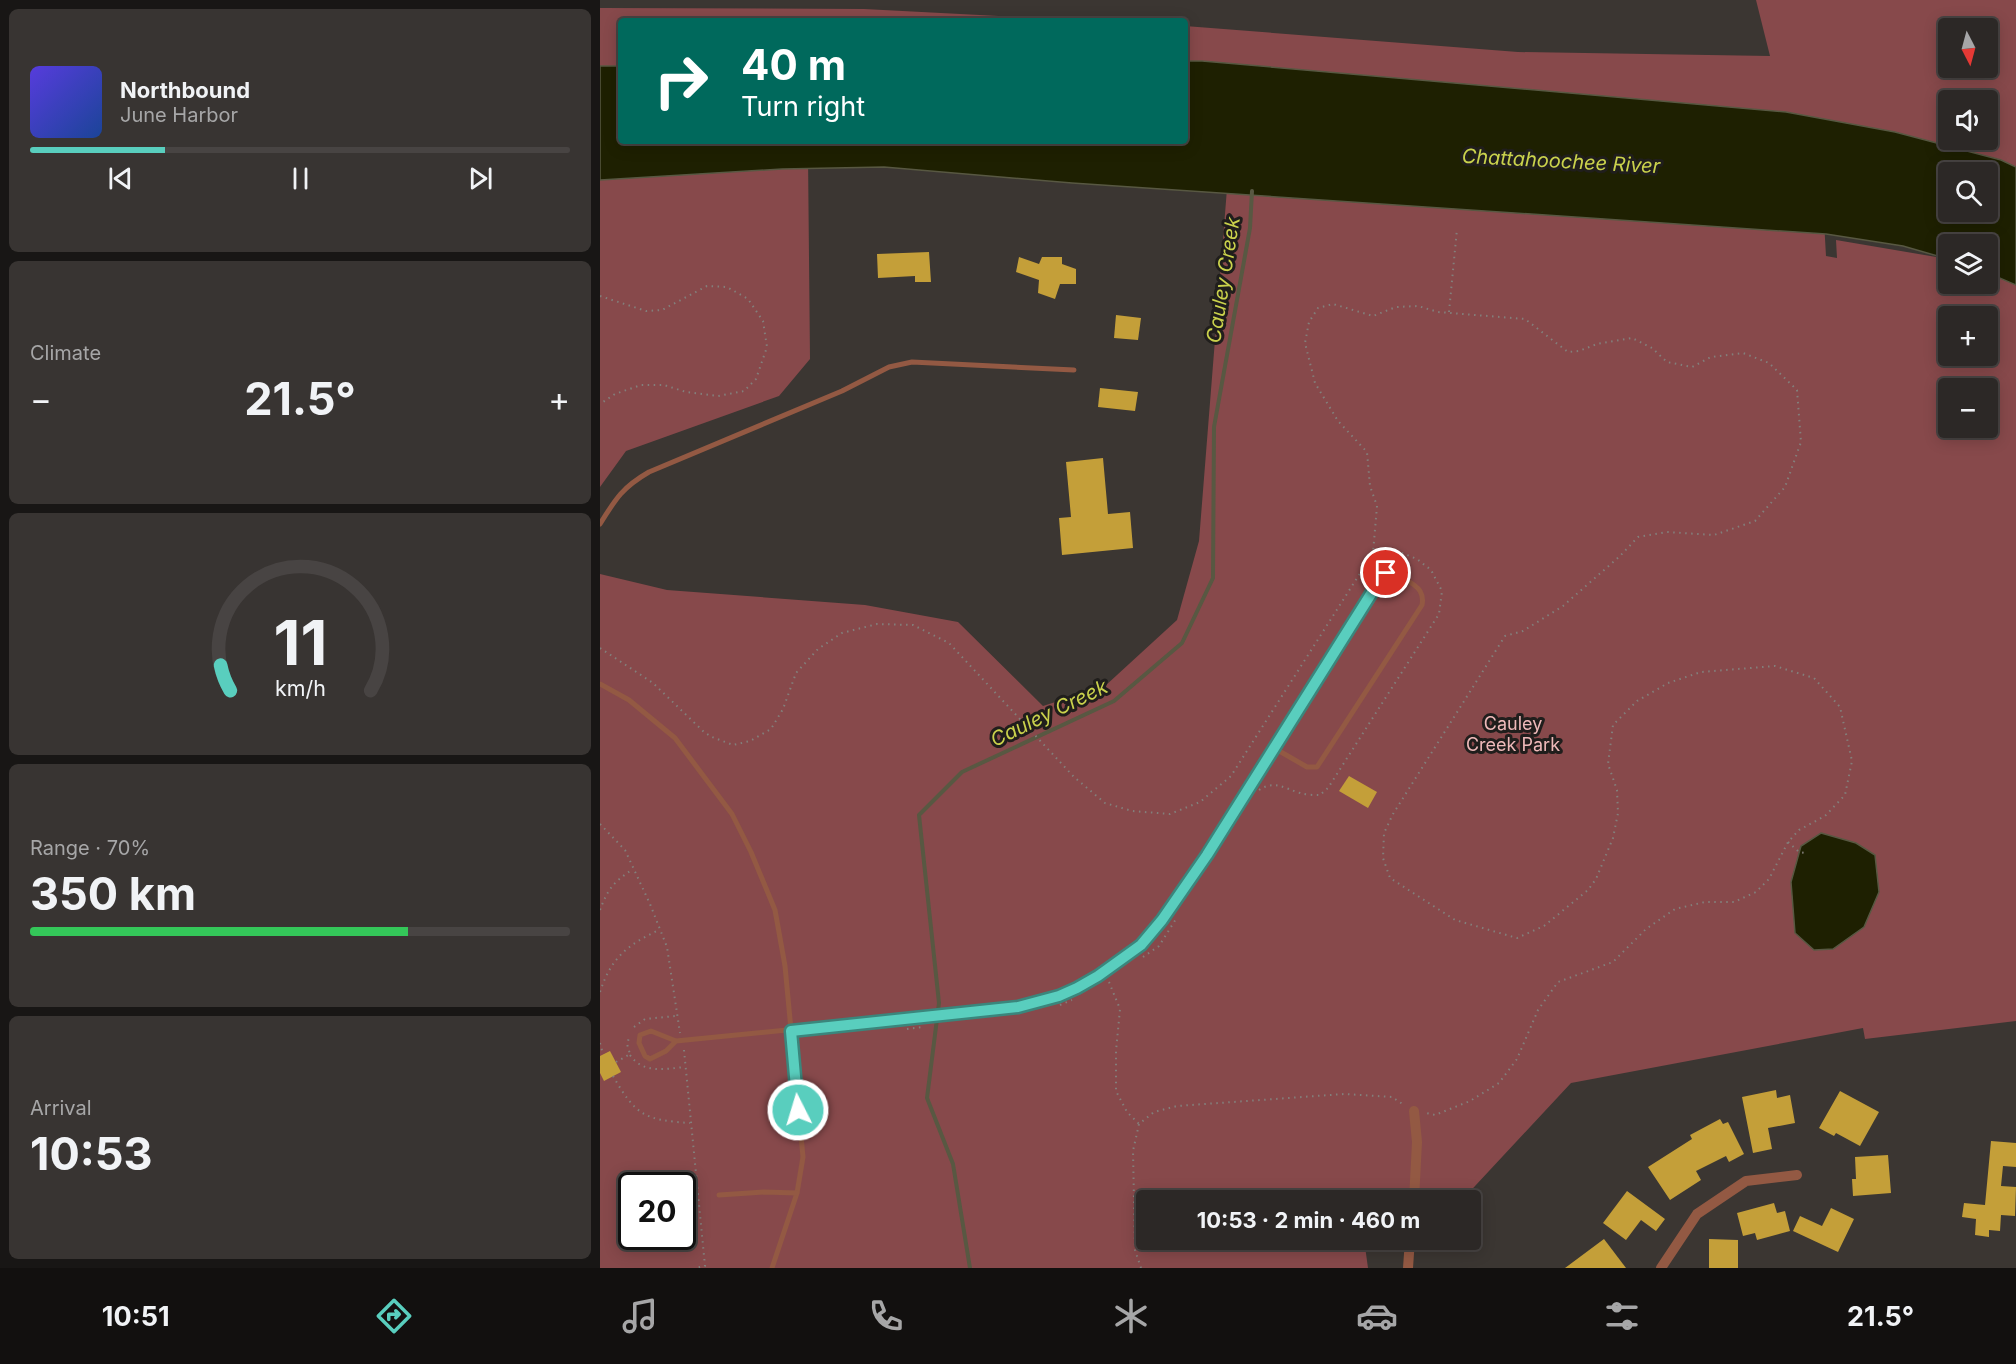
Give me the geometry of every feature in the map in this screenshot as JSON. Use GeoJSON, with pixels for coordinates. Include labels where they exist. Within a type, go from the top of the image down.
{"type":"FeatureCollection","features":[{"type":"Feature","properties":{"kind":"street"},"geometry":{"type":"LineString","coordinates":[[1414,1111],[1417,1142],[1415,1190]]}},
{"type":"Feature","properties":{"kind":"street"},"geometry":{"type":"LineString","coordinates":[[1661,1268],[1697,1214],[1746,1181],[1797,1175]]}},
{"type":"Feature","properties":{"kind":"street"},"geometry":{"type":"LineString","coordinates":[[1408,1268],[1409,1250]]}},
{"type":"Feature","properties":{"kind":"lane"},"geometry":{"type":"LineString","coordinates":[[600,524],[615,499],[629,484],[649,472],[842,391],[890,367],[912,362],[1074,370]]}},
{"type":"Feature","properties":{"kind":"lane"},"geometry":{"type":"LineString","coordinates":[[679,1041],[650,1059],[645,1056],[639,1043],[640,1035],[651,1031],[679,1041],[1018,1007],[1059,996],[1098,976],[1141,945],[1162,920],[1207,855],[1274,748],[1381,578],[1386,573],[1394,574],[1420,589],[1423,598],[1422,605],[1317,767],[1307,767],[1274,748]]}},
{"type":"Feature","properties":{"kind":"lane"},"geometry":{"type":"LineString","coordinates":[[600,684],[629,700],[675,738],[732,814],[751,852],[775,910],[785,966],[803,1157],[797,1193],[772,1268]]}},
{"type":"Feature","properties":{"kind":"lane"},"geometry":{"type":"LineString","coordinates":[[719,1195],[764,1192],[797,1193]]}},
{"type":"Feature","properties":{"kind":"path"},"geometry":{"type":"LineString","coordinates":[[1449,312],[1457,229]]}},
{"type":"Feature","properties":{"kind":"path"},"geometry":{"type":"LineString","coordinates":[[600,296],[645,311],[662,310],[707,286],[727,287],[748,299],[764,321],[766,347],[756,379],[744,391],[718,396],[686,392],[664,385],[641,385],[615,394],[600,404]]}},
{"type":"Feature","properties":{"kind":"path"},"geometry":{"type":"LineString","coordinates":[[600,648],[653,683],[704,732],[732,745],[750,741],[771,729],[783,709],[796,673],[818,649],[842,633],[877,624],[913,625],[950,643],[1074,777],[1105,803],[1132,812],[1170,814],[1200,802],[1231,776],[1373,553],[1377,506],[1370,486],[1366,452],[1338,421],[1315,383],[1305,343],[1309,322],[1318,308],[1333,304],[1373,316],[1396,307],[1419,306],[1438,312],[1525,318],[1568,352],[1632,338],[1652,348],[1667,363],[1692,367],[1711,357],[1743,353],[1769,363],[1797,390],[1801,442],[1785,487],[1755,521],[1714,535],[1667,532],[1638,537],[1563,606],[1523,631],[1505,636],[1393,814],[1384,833],[1383,858],[1389,878],[1455,920],[1517,938],[1544,926],[1588,890],[1596,879],[1613,838],[1618,813],[1617,790],[1608,764],[1614,725],[1637,701],[1668,683],[1701,672],[1737,667],[1775,666],[1814,678],[1840,707],[1852,761],[1845,795],[1825,816],[1799,830],[1788,842],[1769,879],[1756,892],[1734,902],[1705,902],[1675,909],[1646,929],[1613,962],[1558,982],[1538,1010],[1516,1059],[1498,1083],[1470,1101],[1435,1115],[1414,1111],[1392,1097],[1344,1094],[1177,1106],[1154,1112],[1139,1124],[1133,1151],[1134,1250],[1141,1268]]}},
{"type":"Feature","properties":{"kind":"path"},"geometry":{"type":"LineString","coordinates":[[1254,799],[1259,789],[1270,784],[1285,786],[1302,794],[1320,795],[1328,788],[1439,614],[1442,591],[1431,570],[1417,558],[1392,549],[1373,553]]}},
{"type":"Feature","properties":{"kind":"path"},"geometry":{"type":"LineString","coordinates":[[600,824],[625,850],[667,947],[679,1041]]}},
{"type":"Feature","properties":{"kind":"path"},"geometry":{"type":"LineString","coordinates":[[1788,842],[1799,852],[1806,854]]}},
{"type":"Feature","properties":{"kind":"path"},"geometry":{"type":"LineString","coordinates":[[600,910],[606,891],[634,869]]}},
{"type":"Feature","properties":{"kind":"path"},"geometry":{"type":"LineString","coordinates":[[1142,958],[1158,946],[1178,916]]}},
{"type":"Feature","properties":{"kind":"path"},"geometry":{"type":"LineString","coordinates":[[600,992],[605,978],[620,953],[638,940],[660,930]]}},
{"type":"Feature","properties":{"kind":"path"},"geometry":{"type":"LineString","coordinates":[[600,976],[605,978]]}},
{"type":"Feature","properties":{"kind":"path"},"geometry":{"type":"LineString","coordinates":[[1109,982],[1120,1009],[1116,1051],[1116,1091],[1127,1112],[1139,1124]]}},
{"type":"Feature","properties":{"kind":"path"},"geometry":{"type":"LineString","coordinates":[[1054,1006],[1074,999]]}},
{"type":"Feature","properties":{"kind":"path"},"geometry":{"type":"LineString","coordinates":[[905,1029],[916,1028]]}},
{"type":"Feature","properties":{"kind":"path"},"geometry":{"type":"LineString","coordinates":[[600,1043],[603,1054]]}},
{"type":"Feature","properties":{"kind":"path"},"geometry":{"type":"LineString","coordinates":[[693,1048],[683,1049],[705,1266],[695,1268]]}},
{"type":"Feature","properties":{"kind":"path"},"geometry":{"type":"LineString","coordinates":[[614,1076],[632,1107],[648,1116],[665,1121],[690,1122]]}},
{"type":"Feature","properties":{"kind":"green space"},"geometry":{"type":"Polygon","coordinates":[[[1756,0],[2016,0],[2016,167],[2001,160],[1963,150],[1998,150],[1998,90],[1938,90],[1938,143],[1895,132],[1188,61],[1188,26],[1518,52],[1770,56],[1756,0]]]}},
{"type":"Feature","properties":{"kind":"green space"},"geometry":{"type":"Polygon","coordinates":[[[600,8],[864,9],[1035,18],[618,18],[618,66],[600,66],[600,8]]]}},
{"type":"Feature","properties":{"kind":"green space"},"geometry":{"type":"Polygon","coordinates":[[[808,155],[810,359],[779,396],[626,451],[600,487],[600,165],[808,155]]]}},
{"type":"Feature","properties":{"kind":"green space","name":"Cauley Creek Park"},"geometry":{"type":"Polygon","coordinates":[[[1228,176],[1824,221],[1826,256],[1837,258],[1836,240],[1938,257],[1938,294],[1998,294],[1998,277],[2016,285],[2016,1021],[1865,1039],[1863,1028],[1571,1083],[1471,1190],[1136,1190],[1136,1250],[1366,1250],[1368,1268],[600,1268],[600,574],[667,590],[865,605],[958,622],[1043,706],[1105,686],[1177,620],[1199,541],[1228,176]]]}},
{"type":"Feature","properties":{"kind":"water","name":"Chattahoochee River"},"geometry":{"type":"Polygon","coordinates":[[[1188,61],[1202,61],[1786,112],[1895,132],[1938,143],[1938,150],[1963,150],[2001,160],[2016,167],[2016,285],[1998,277],[1998,234],[1938,234],[1938,256],[1903,246],[1826,234],[1072,183],[884,167],[782,169],[600,180],[600,66],[618,66],[618,144],[1188,144],[1188,61]]]}},
{"type":"Feature","properties":{"kind":"water"},"geometry":{"type":"Polygon","coordinates":[[[1821,833],[1856,843],[1875,855],[1879,892],[1864,927],[1833,949],[1814,950],[1795,933],[1791,882],[1801,846],[1821,833]]]}},
{"type":"Feature","properties":{"kind":"building"},"geometry":{"type":"Polygon","coordinates":[[[929,252],[931,282],[915,282],[915,276],[878,278],[877,254],[929,252]]]}},
{"type":"Feature","properties":{"kind":"building"},"geometry":{"type":"Polygon","coordinates":[[[1019,257],[1039,264],[1042,257],[1062,257],[1062,264],[1076,269],[1076,284],[1060,284],[1055,299],[1038,293],[1039,280],[1016,272],[1019,257]]]}},
{"type":"Feature","properties":{"kind":"building"},"geometry":{"type":"Polygon","coordinates":[[[1116,315],[1141,318],[1138,340],[1114,338],[1116,315]]]}},
{"type":"Feature","properties":{"kind":"building"},"geometry":{"type":"Polygon","coordinates":[[[1100,388],[1138,392],[1135,411],[1098,407],[1100,388]]]}},
{"type":"Feature","properties":{"kind":"building"},"geometry":{"type":"Polygon","coordinates":[[[1103,458],[1108,514],[1130,512],[1133,548],[1062,555],[1059,518],[1071,517],[1066,462],[1103,458]]]}},
{"type":"Feature","properties":{"kind":"building"},"geometry":{"type":"Polygon","coordinates":[[[1349,776],[1377,792],[1368,808],[1339,791],[1349,776]]]}},
{"type":"Feature","properties":{"kind":"building"},"geometry":{"type":"Polygon","coordinates":[[[610,1051],[621,1072],[604,1081],[600,1073],[600,1056],[610,1051]]]}},
{"type":"Feature","properties":{"kind":"building"},"geometry":{"type":"Polygon","coordinates":[[[1776,1090],[1777,1098],[1790,1095],[1795,1123],[1768,1128],[1772,1149],[1753,1153],[1742,1097],[1776,1090]]]}},
{"type":"Feature","properties":{"kind":"building"},"geometry":{"type":"Polygon","coordinates":[[[1840,1091],[1879,1112],[1860,1146],[1836,1133],[1834,1136],[1819,1128],[1840,1091]]]}},
{"type":"Feature","properties":{"kind":"building"},"geometry":{"type":"Polygon","coordinates":[[[1720,1119],[1723,1124],[1728,1122],[1744,1154],[1729,1162],[1726,1156],[1696,1171],[1701,1180],[1670,1200],[1648,1167],[1692,1139],[1690,1135],[1720,1119]]]}},
{"type":"Feature","properties":{"kind":"building"},"geometry":{"type":"Polygon","coordinates":[[[1991,1141],[2016,1143],[2016,1167],[2003,1166],[2001,1186],[2016,1187],[2015,1216],[2001,1215],[2000,1231],[1989,1230],[1989,1237],[1975,1235],[1976,1219],[1962,1217],[1964,1203],[1985,1205],[1991,1141]]]}},
{"type":"Feature","properties":{"kind":"building"},"geometry":{"type":"Polygon","coordinates":[[[1888,1155],[1891,1193],[1853,1196],[1852,1179],[1856,1179],[1855,1157],[1888,1155]]]}},
{"type":"Feature","properties":{"kind":"building"},"geometry":{"type":"Polygon","coordinates":[[[1627,1191],[1665,1219],[1656,1231],[1641,1220],[1626,1240],[1603,1223],[1627,1191]]]}},
{"type":"Feature","properties":{"kind":"building"},"geometry":{"type":"Polygon","coordinates":[[[1774,1203],[1777,1213],[1785,1211],[1790,1231],[1757,1240],[1755,1233],[1743,1236],[1737,1213],[1774,1203]]]}},
{"type":"Feature","properties":{"kind":"building"},"geometry":{"type":"Polygon","coordinates":[[[1831,1208],[1854,1219],[1838,1252],[1793,1231],[1800,1216],[1822,1226],[1831,1208]]]}},
{"type":"Feature","properties":{"kind":"building"},"geometry":{"type":"Polygon","coordinates":[[[1604,1239],[1626,1268],[1565,1268],[1604,1239]]]}},
{"type":"Feature","properties":{"kind":"building"},"geometry":{"type":"Polygon","coordinates":[[[1709,1239],[1738,1240],[1738,1268],[1709,1268],[1709,1239]]]}},
{"type":"Feature","properties":{"kind":"waterway","name":"Cauley Creek"},"geometry":{"type":"LineString","coordinates":[[970,1268],[953,1164],[927,1098],[939,1003],[919,815],[962,772],[1114,701],[1182,643],[1213,578],[1214,427],[1250,228],[1252,191]]}},
{"type":"Feature","properties":{"kind":"route"},"geometry":{"type":"LineString","coordinates":[[798,1110],[791,1031],[1018,1007],[1059,996],[1077,988],[1119,962],[1141,945],[1162,920],[1207,855],[1386,573]]}}]}
